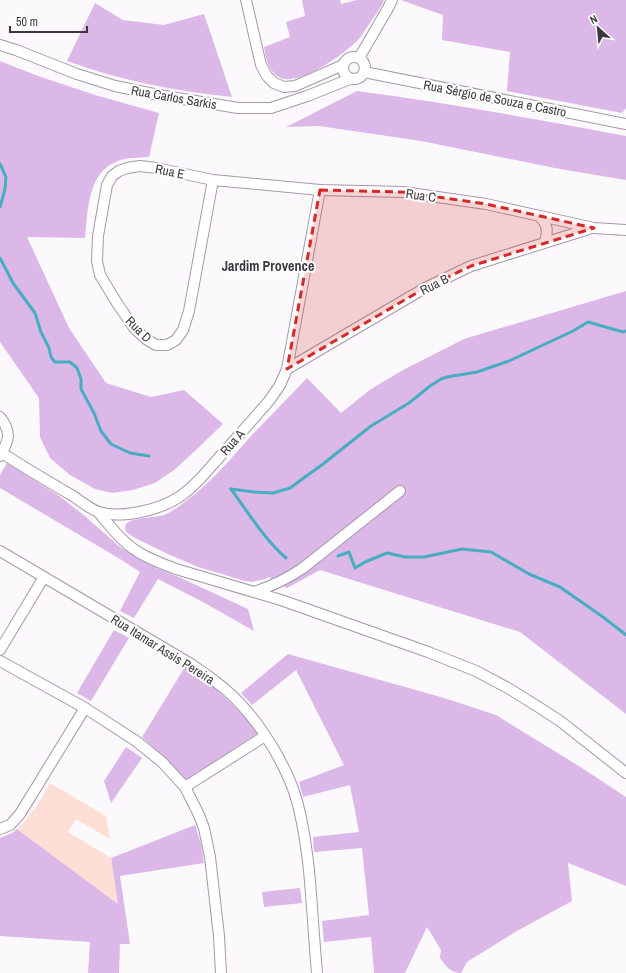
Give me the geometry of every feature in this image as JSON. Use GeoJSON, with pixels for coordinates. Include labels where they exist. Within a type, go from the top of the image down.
{"type":"FeatureCollection","features":[{"type":"Feature","properties":{"kind":"street"},"geometry":{"type":"LineString","coordinates":[[246,0],[261,65],[267,76],[274,83],[284,87],[295,86],[343,65],[348,59],[355,57],[362,60],[365,69],[360,78],[354,80],[347,78],[343,72],[343,65]]}},
{"type":"Feature","properties":{"kind":"street"},"geometry":{"type":"LineString","coordinates":[[359,58],[392,0]]}},
{"type":"Feature","properties":{"kind":"street","name":"Rua Carlos Sarkis"},"geometry":{"type":"LineString","coordinates":[[0,46],[16,50],[77,74],[115,86],[238,108],[271,108],[308,96],[350,79]]}},
{"type":"Feature","properties":{"kind":"street","name":"Rua Sérgio de Souza e Castro"},"geometry":{"type":"LineString","coordinates":[[364,72],[626,124]]}},
{"type":"Feature","properties":{"kind":"street","name":"Rua E"},"geometry":{"type":"LineString","coordinates":[[127,168],[140,166],[156,168],[213,180]]}},
{"type":"Feature","properties":{"kind":"street","name":"Rua D"},"geometry":{"type":"LineString","coordinates":[[127,168],[112,176],[107,185],[98,236],[97,261],[100,275],[134,328],[146,340],[156,345],[167,345],[176,340],[183,330],[189,310],[213,180]]}},
{"type":"Feature","properties":{"kind":"street","name":"Rua C"},"geometry":{"type":"LineString","coordinates":[[213,180],[320,190],[403,192],[486,204],[594,228],[626,230]]}},
{"type":"Feature","properties":{"kind":"street","name":"Rua A"},"geometry":{"type":"LineString","coordinates":[[1,454],[98,512],[117,514],[139,512],[166,504],[179,497],[200,479],[269,401],[280,385],[287,369],[320,190]]}},
{"type":"Feature","properties":{"kind":"street"},"geometry":{"type":"LineString","coordinates":[[539,216],[545,222],[548,232],[545,242]]}},
{"type":"Feature","properties":{"kind":"street","name":"Rua B"},"geometry":{"type":"LineString","coordinates":[[287,369],[425,288],[470,266],[594,228]]}},
{"type":"Feature","properties":{"kind":"street"},"geometry":{"type":"LineString","coordinates":[[0,417],[8,432],[6,445],[1,454]]}},
{"type":"Feature","properties":{"kind":"street"},"geometry":{"type":"LineString","coordinates":[[254,592],[276,584],[302,568],[400,491]]}},
{"type":"Feature","properties":{"kind":"street"},"geometry":{"type":"LineString","coordinates":[[98,512],[124,541],[150,559],[176,569],[280,600],[428,652],[487,677],[508,688],[555,718],[626,773]]}},
{"type":"Feature","properties":{"kind":"street","name":"Rua Itamar Assis Pereira"},"geometry":{"type":"LineString","coordinates":[[0,551],[172,652],[210,677],[239,702],[253,718],[285,769],[293,788],[300,815],[305,837],[309,870],[317,973]]}},
{"type":"Feature","properties":{"kind":"street"},"geometry":{"type":"LineString","coordinates":[[0,650],[44,577]]}},
{"type":"Feature","properties":{"kind":"street"},"geometry":{"type":"LineString","coordinates":[[0,661],[85,708],[144,748],[169,769],[185,787],[204,828],[209,850],[219,936],[221,973]]}},
{"type":"Feature","properties":{"kind":"street"},"geometry":{"type":"LineString","coordinates":[[0,829],[10,825],[20,814],[85,708]]}},
{"type":"Feature","properties":{"kind":"street"},"geometry":{"type":"LineString","coordinates":[[185,787],[265,736]]}},
{"type":"Feature","properties":{"kind":"highlighted area"},"geometry":{"type":"Polygon","coordinates":[[[320,190],[403,192],[486,204],[594,228],[471,266],[425,288],[287,369],[320,190]]]}},
{"type":"Feature","properties":{"kind":"shaded area"},"geometry":{"type":"Polygon","coordinates":[[[302,0],[340,0],[341,4],[357,0],[384,0],[361,36],[351,47],[320,68],[308,74],[297,78],[287,79],[279,77],[272,71],[268,64],[264,47],[290,37],[286,22],[305,16],[302,0]]]}},
{"type":"Feature","properties":{"kind":"shaded area"},"geometry":{"type":"Polygon","coordinates":[[[401,0],[626,0],[626,108],[622,113],[507,91],[510,52],[442,40],[443,15],[401,0]]]}},
{"type":"Feature","properties":{"kind":"shaded area"},"geometry":{"type":"Polygon","coordinates":[[[95,3],[123,20],[164,25],[204,14],[232,97],[190,92],[128,80],[67,61],[95,3]]]}},
{"type":"Feature","properties":{"kind":"shaded area"},"geometry":{"type":"Polygon","coordinates":[[[0,61],[38,76],[95,95],[159,113],[149,157],[129,158],[118,161],[108,166],[100,174],[91,194],[85,238],[27,237],[69,328],[106,383],[151,397],[184,390],[223,424],[174,470],[155,483],[133,490],[112,493],[95,489],[70,475],[50,458],[40,437],[39,398],[0,342],[0,61]]]}},
{"type":"Feature","properties":{"kind":"shaded area"},"geometry":{"type":"Polygon","coordinates":[[[357,91],[559,123],[626,136],[626,180],[560,169],[421,141],[319,126],[286,127],[357,91]]]}},
{"type":"Feature","properties":{"kind":"shaded area"},"geometry":{"type":"Polygon","coordinates":[[[626,291],[626,714],[520,632],[320,570],[287,588],[269,577],[252,582],[245,581],[198,567],[135,538],[126,532],[125,527],[129,522],[166,514],[196,493],[221,469],[307,378],[341,413],[371,389],[403,370],[464,339],[626,291]]]}},
{"type":"Feature","properties":{"kind":"shaded area"},"geometry":{"type":"Polygon","coordinates":[[[7,463],[58,495],[120,547],[139,559],[248,609],[254,631],[203,602],[158,579],[134,618],[120,611],[140,572],[0,488],[0,475],[7,463]]]}},
{"type":"Feature","properties":{"kind":"shaded area"},"geometry":{"type":"Polygon","coordinates":[[[114,630],[129,638],[91,701],[77,693],[114,630]]]}},
{"type":"Feature","properties":{"kind":"shaded area"},"geometry":{"type":"Polygon","coordinates":[[[288,654],[444,698],[496,715],[626,797],[626,886],[568,863],[572,901],[517,931],[467,962],[461,973],[454,972],[442,961],[440,958],[441,950],[427,927],[405,973],[374,973],[371,937],[324,942],[322,921],[369,915],[362,848],[314,852],[313,837],[359,832],[350,785],[303,797],[299,782],[344,765],[296,670],[252,705],[241,693],[288,654]]]}},
{"type":"Feature","properties":{"kind":"shaded area"},"geometry":{"type":"Polygon","coordinates":[[[185,667],[224,697],[242,714],[258,733],[186,780],[142,737],[185,667]]]}},
{"type":"Feature","properties":{"kind":"shaded area"},"geometry":{"type":"Polygon","coordinates":[[[126,747],[142,758],[111,803],[104,781],[126,747]]]}},
{"type":"Feature","properties":{"kind":"shaded area"},"geometry":{"type":"Polygon","coordinates":[[[195,825],[201,844],[204,863],[120,876],[130,944],[120,944],[119,973],[88,973],[90,942],[0,936],[0,838],[17,829],[117,903],[111,858],[195,825]]]}},
{"type":"Feature","properties":{"kind":"shaded area"},"geometry":{"type":"Polygon","coordinates":[[[300,888],[302,903],[264,907],[262,892],[300,888]]]}},
{"type":"Feature","properties":{"kind":"building"},"geometry":{"type":"Polygon","coordinates":[[[50,783],[106,816],[110,839],[76,819],[68,832],[111,858],[118,904],[17,829],[33,810],[34,811],[50,783]]]}},
{"type":"Feature","properties":{"kind":"waterway"},"geometry":{"type":"LineString","coordinates":[[0,164],[6,177],[5,189],[0,207]]}},
{"type":"Feature","properties":{"kind":"waterway"},"geometry":{"type":"LineString","coordinates":[[0,258],[13,283],[35,313],[51,357],[55,362],[70,362],[77,368],[81,379],[81,389],[94,413],[101,431],[111,444],[130,453],[149,456]]}},
{"type":"Feature","properties":{"kind":"waterway"},"geometry":{"type":"LineString","coordinates":[[231,489],[273,493],[290,488],[371,426],[409,403],[441,379],[477,372],[509,361],[573,331],[588,322],[623,332],[626,331]]}},
{"type":"Feature","properties":{"kind":"waterway"},"geometry":{"type":"LineString","coordinates":[[231,489],[264,534],[286,558]]}},
{"type":"Feature","properties":{"kind":"waterway"},"geometry":{"type":"LineString","coordinates":[[338,556],[349,552],[355,568],[387,553],[405,557],[424,557],[462,549],[491,552],[529,574],[560,587],[626,635]]}},
{"type":"Feature","properties":{"kind":"district","name":"Jardim Provence"},"geometry":{"type":"Point","coordinates":[268,266]}}]}
